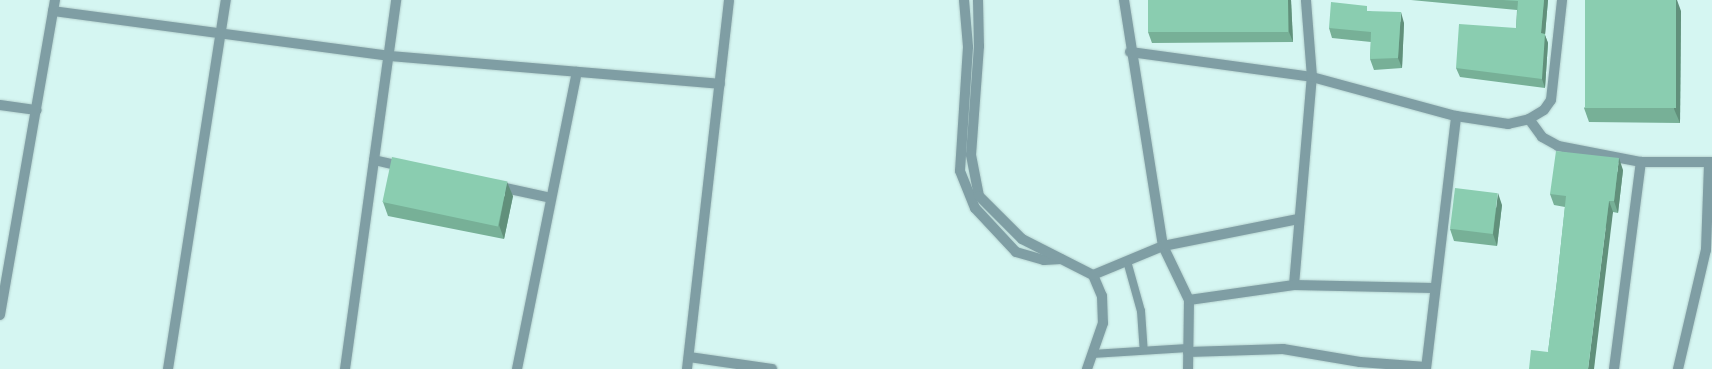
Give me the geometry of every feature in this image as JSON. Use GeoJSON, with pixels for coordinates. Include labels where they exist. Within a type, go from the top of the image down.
{"type":"FeatureCollection","features":[{"type":"Feature","properties":{"kind":"street"},"geometry":{"type":"LineString","coordinates":[[0,315],[55,0]]}},
{"type":"Feature","properties":{"kind":"street"},"geometry":{"type":"LineString","coordinates":[[168,369],[186,268],[219,36],[226,0]]}},
{"type":"Feature","properties":{"kind":"street"},"geometry":{"type":"LineString","coordinates":[[345,369],[396,0]]}},
{"type":"Feature","properties":{"kind":"street"},"geometry":{"type":"LineString","coordinates":[[687,369],[729,0]]}},
{"type":"Feature","properties":{"kind":"street"},"geometry":{"type":"LineString","coordinates":[[964,0],[968,47],[960,171],[975,208],[1016,252],[1044,260],[1065,259]]}},
{"type":"Feature","properties":{"kind":"street"},"geometry":{"type":"LineString","coordinates":[[978,0],[979,46],[971,155],[979,196],[1022,240],[1065,259],[1093,275],[1102,296],[1103,323],[1087,369]]}},
{"type":"Feature","properties":{"kind":"street"},"geometry":{"type":"LineString","coordinates":[[1124,0],[1130,52],[1163,246],[1189,300],[1188,369]]}},
{"type":"Feature","properties":{"kind":"street"},"geometry":{"type":"LineString","coordinates":[[1294,285],[1298,219],[1312,77],[1306,0]]}},
{"type":"Feature","properties":{"kind":"street"},"geometry":{"type":"LineString","coordinates":[[1130,52],[1312,77],[1456,116],[1508,124],[1529,119],[1544,110],[1551,100],[1562,0]]}},
{"type":"Feature","properties":{"kind":"street"},"geometry":{"type":"LineString","coordinates":[[53,11],[219,36],[389,56],[720,84]]}},
{"type":"Feature","properties":{"kind":"street"},"geometry":{"type":"LineString","coordinates":[[517,369],[577,72]]}},
{"type":"Feature","properties":{"kind":"street"},"geometry":{"type":"LineString","coordinates":[[0,105],[37,110]]}},
{"type":"Feature","properties":{"kind":"street"},"geometry":{"type":"LineString","coordinates":[[1188,350],[1283,350],[1360,362],[1426,368],[1433,288],[1456,116]]}},
{"type":"Feature","properties":{"kind":"street"},"geometry":{"type":"LineString","coordinates":[[1529,119],[1542,137],[1558,146],[1641,162],[1710,162],[1706,250],[1678,369]]}},
{"type":"Feature","properties":{"kind":"street"},"geometry":{"type":"LineString","coordinates":[[374,160],[413,168]]}},
{"type":"Feature","properties":{"kind":"street"},"geometry":{"type":"LineString","coordinates":[[1614,369],[1641,162]]}},
{"type":"Feature","properties":{"kind":"street"},"geometry":{"type":"LineString","coordinates":[[482,183],[551,198]]}},
{"type":"Feature","properties":{"kind":"street"},"geometry":{"type":"LineString","coordinates":[[1093,275],[1163,246],[1298,219]]}},
{"type":"Feature","properties":{"kind":"street"},"geometry":{"type":"LineString","coordinates":[[1189,300],[1294,285],[1433,288]]}},
{"type":"Feature","properties":{"kind":"street"},"geometry":{"type":"LineString","coordinates":[[689,357],[772,369]]}},
{"type":"Feature","properties":{"kind":"lane"},"geometry":{"type":"LineString","coordinates":[[1128,261],[1141,310],[1144,350]]}},
{"type":"Feature","properties":{"kind":"lane"},"geometry":{"type":"LineString","coordinates":[[1092,354],[1144,350],[1188,350]]}},
{"type":"Feature","properties":{"kind":"building"},"geometry":{"type":"Polygon","coordinates":[[[1148,0],[1288,0],[1288,32],[1148,32],[1148,0]]]}},
{"type":"Feature","properties":{"kind":"building"},"geometry":{"type":"Polygon","coordinates":[[[1503,0],[1544,0],[1541,33],[1545,34],[1542,79],[1456,68],[1459,24],[1516,28],[1518,1],[1503,0]]]}},
{"type":"Feature","properties":{"kind":"building"},"geometry":{"type":"Polygon","coordinates":[[[1585,0],[1676,0],[1676,108],[1585,108],[1585,0]]]}},
{"type":"Feature","properties":{"kind":"building"},"geometry":{"type":"Polygon","coordinates":[[[1331,2],[1367,6],[1367,11],[1401,12],[1398,58],[1370,59],[1371,32],[1329,28],[1331,2]]]}},
{"type":"Feature","properties":{"kind":"building"},"geometry":{"type":"Polygon","coordinates":[[[1556,151],[1619,158],[1614,201],[1609,201],[1588,369],[1529,369],[1531,350],[1548,352],[1557,281],[1566,196],[1550,194],[1556,151]]]}},
{"type":"Feature","properties":{"kind":"building"},"geometry":{"type":"Polygon","coordinates":[[[392,157],[507,182],[498,227],[382,202],[392,157]]]}},
{"type":"Feature","properties":{"kind":"building"},"geometry":{"type":"Polygon","coordinates":[[[1455,188],[1498,193],[1493,234],[1450,229],[1455,188]]]}}]}
